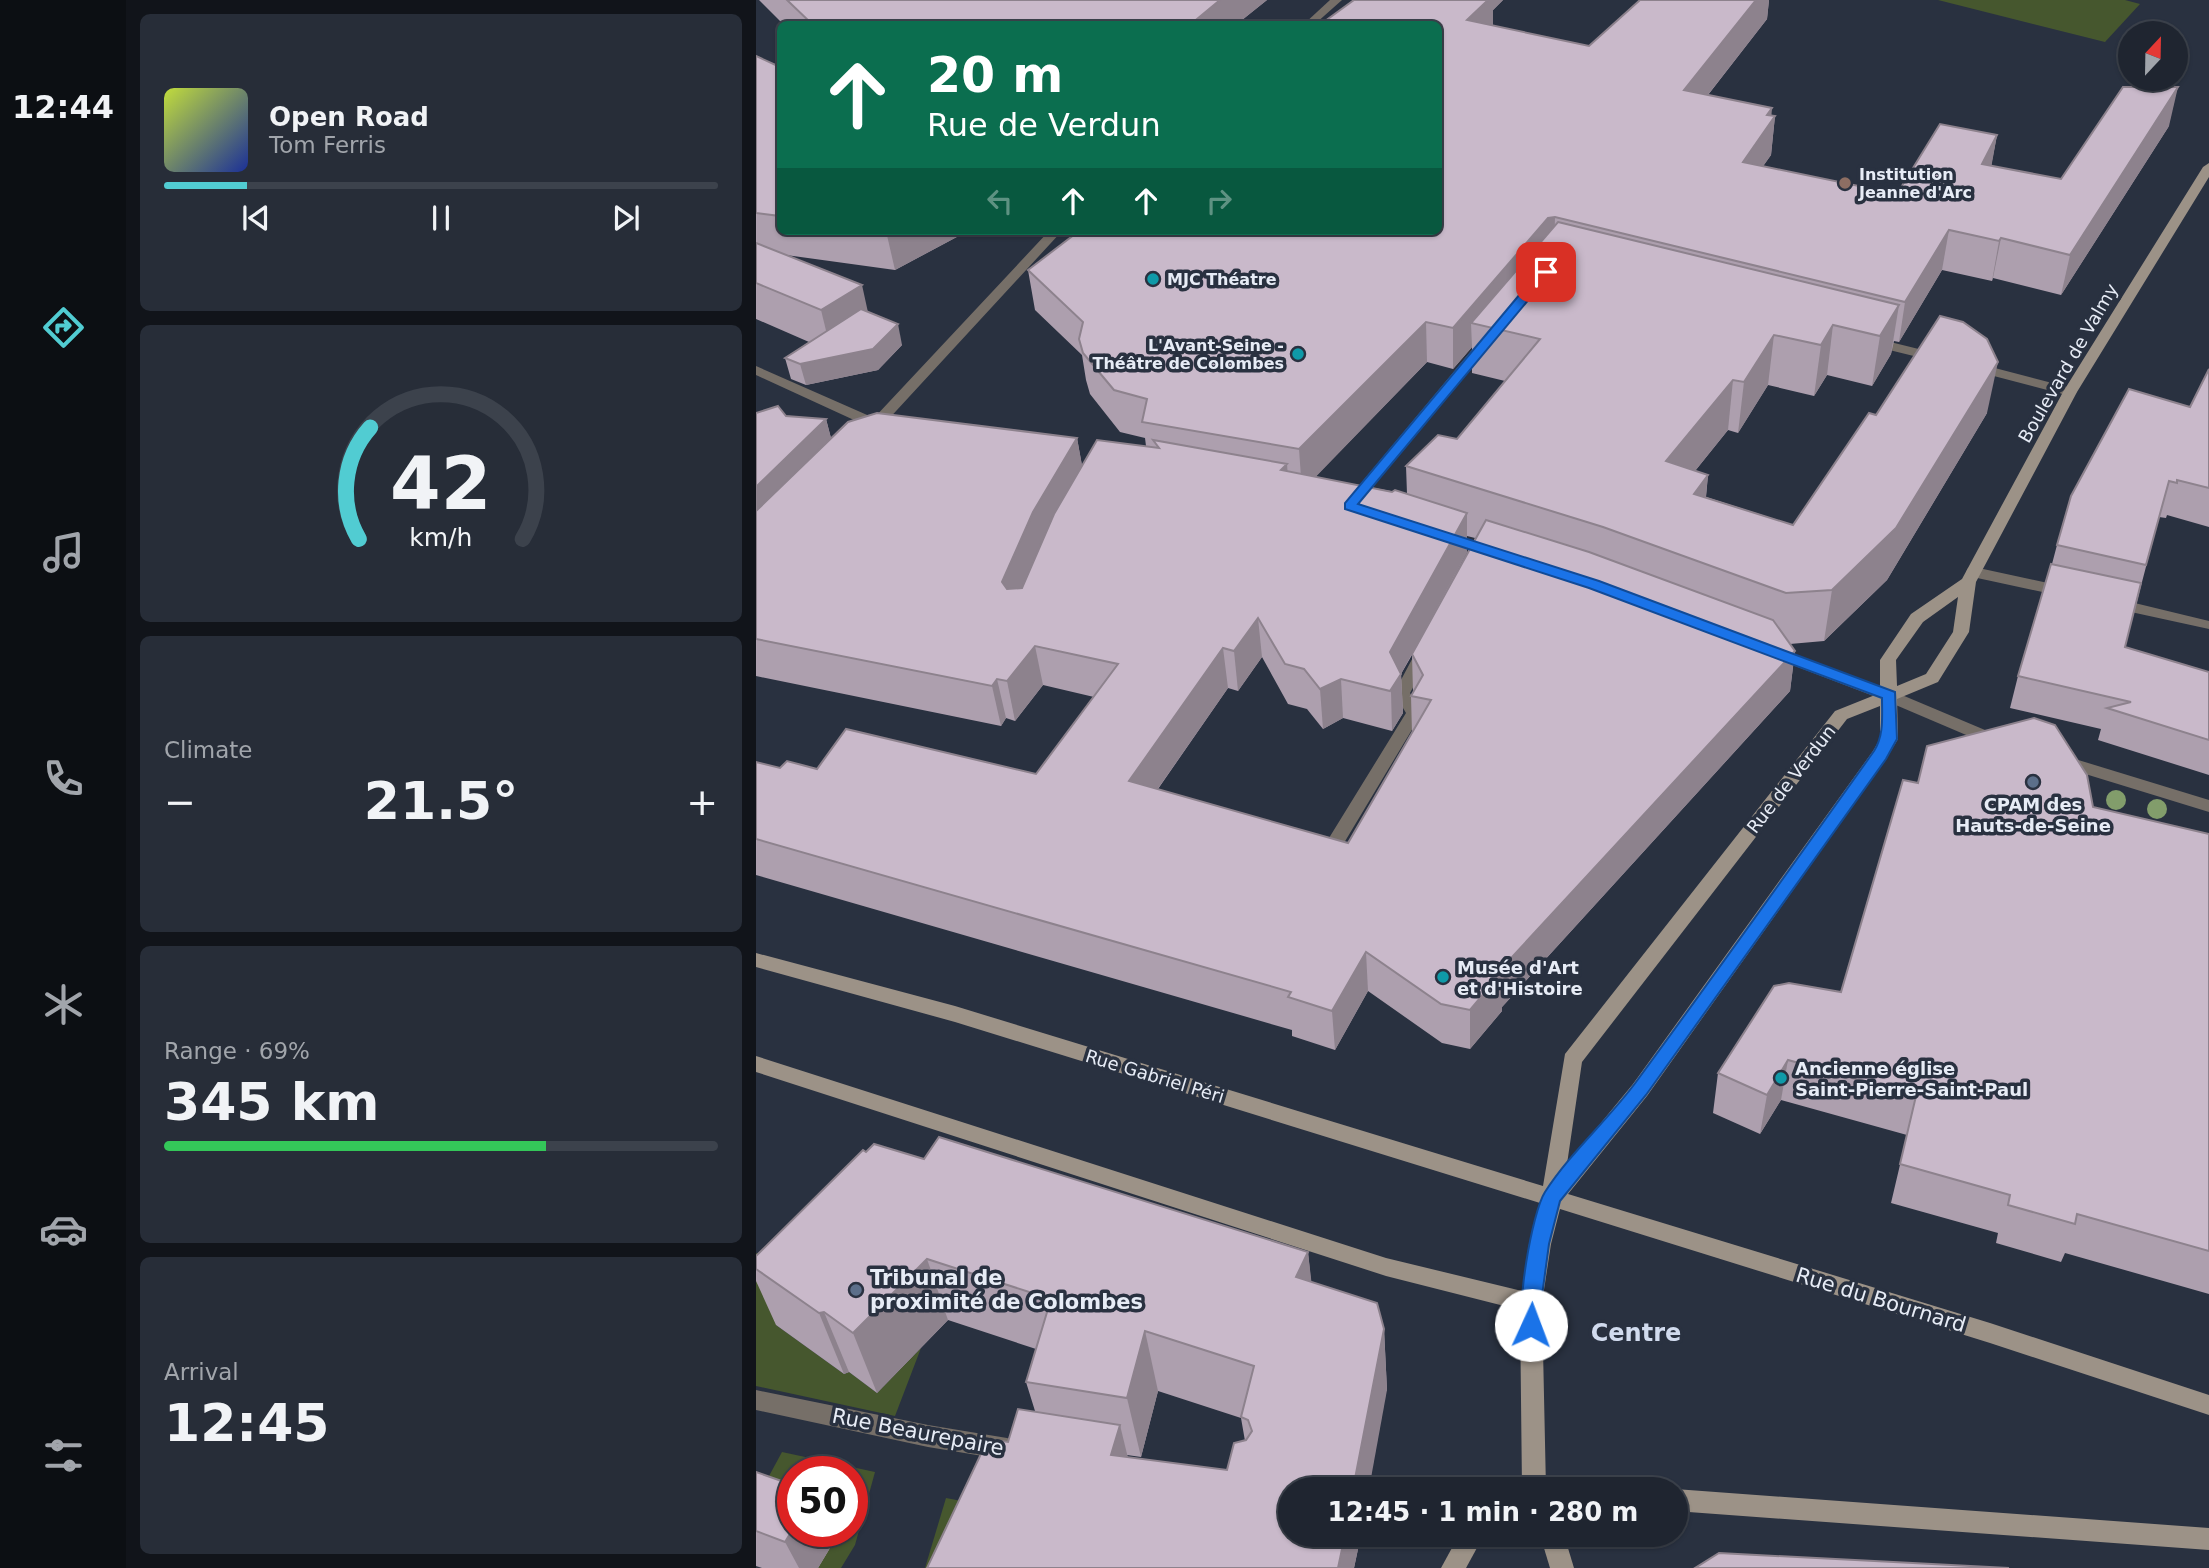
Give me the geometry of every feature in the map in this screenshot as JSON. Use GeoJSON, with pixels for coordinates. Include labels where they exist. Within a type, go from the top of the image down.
{"type":"FeatureCollection","features":[{"type":"Feature","properties":{"kind":"main road","name":"Boulevard de Valmy"},"geometry":{"type":"LineString","coordinates":[[1971,577],[1917,618],[1888,660],[1890,696],[1932,678],[1961,632],[1971,577],[2070,391],[2209,167]]}},
{"type":"Feature","properties":{"kind":"main road"},"geometry":{"type":"LineString","coordinates":[[1552,1198],[1640,1090],[1880,755],[1889,739],[1890,696]]}},
{"type":"Feature","properties":{"kind":"main road","name":"Rue de Verdun"},"geometry":{"type":"LineString","coordinates":[[1534,1477],[1531,1303],[1539,1244],[1552,1198],[1572,1060],[1842,715],[1890,696]]}},
{"type":"Feature","properties":{"kind":"main road","name":"Rue Gabriel Péri"},"geometry":{"type":"LineString","coordinates":[[756,960],[955,1014],[1552,1198]]}},
{"type":"Feature","properties":{"kind":"main road"},"geometry":{"type":"LineString","coordinates":[[756,1064],[1343,1254],[1531,1303]]}},
{"type":"Feature","properties":{"kind":"main road","name":"Rue du Bournard"},"geometry":{"type":"LineString","coordinates":[[1552,1198],[1977,1329],[2209,1405]]}},
{"type":"Feature","properties":{"kind":"main road"},"geometry":{"type":"LineString","coordinates":[[1688,1500],[2209,1539]]}},
{"type":"Feature","properties":{"kind":"main road"},"geometry":{"type":"LineString","coordinates":[[1454,1568],[1465,1547]]}},
{"type":"Feature","properties":{"kind":"main road"},"geometry":{"type":"LineString","coordinates":[[1556,1547],[1562,1568]]}},
{"type":"Feature","properties":{"kind":"street"},"geometry":{"type":"LineString","coordinates":[[1312,21],[1337,0]]}},
{"type":"Feature","properties":{"kind":"street"},"geometry":{"type":"LineString","coordinates":[[862,442],[1052,235]]}},
{"type":"Feature","properties":{"kind":"street"},"geometry":{"type":"LineString","coordinates":[[1349,506],[1492,336]]}},
{"type":"Feature","properties":{"kind":"street"},"geometry":{"type":"LineString","coordinates":[[1854,337],[2070,391]]}},
{"type":"Feature","properties":{"kind":"street"},"geometry":{"type":"LineString","coordinates":[[756,370],[848,410],[875,425],[902,434]]}},
{"type":"Feature","properties":{"kind":"street"},"geometry":{"type":"LineString","coordinates":[[1971,577],[2089,597],[2205,625]]}},
{"type":"Feature","properties":{"kind":"street"},"geometry":{"type":"LineString","coordinates":[[1335,842],[1414,713],[1402,693],[1435,632]]}},
{"type":"Feature","properties":{"kind":"street"},"geometry":{"type":"LineString","coordinates":[[1751,643],[1890,696],[1990,740],[2014,747]]}},
{"type":"Feature","properties":{"kind":"street"},"geometry":{"type":"LineString","coordinates":[[2050,758],[2209,806]]}},
{"type":"Feature","properties":{"kind":"street","name":"Rue Beaurepaire"},"geometry":{"type":"LineString","coordinates":[[756,1400],[928,1436],[1035,1453]]}},
{"type":"Feature","properties":{"kind":"green space"},"geometry":{"type":"Polygon","coordinates":[[[1938,0],[2125,0],[2140,4],[2124,21],[2118,21],[2118,28],[2105,42],[1938,0]]]}},
{"type":"Feature","properties":{"kind":"green space"},"geometry":{"type":"Polygon","coordinates":[[[756,1253],[823,1278],[776,1325],[844,1374],[849,1372],[877,1393],[921,1348],[895,1416],[756,1386],[756,1253]]]}},
{"type":"Feature","properties":{"kind":"green space"},"geometry":{"type":"Polygon","coordinates":[[[782,1452],[801,1456],[780,1456],[782,1452]]]}},
{"type":"Feature","properties":{"kind":"green space"},"geometry":{"type":"Polygon","coordinates":[[[777,1461],[777,1512],[756,1500],[777,1461]]]}},
{"type":"Feature","properties":{"kind":"green space"},"geometry":{"type":"Polygon","coordinates":[[[868,1470],[875,1472],[868,1498],[868,1470]]]}},
{"type":"Feature","properties":{"kind":"green space"},"geometry":{"type":"Polygon","coordinates":[[[946,1498],[1003,1509],[976,1568],[925,1568],[946,1498]]]}},
{"type":"Feature","properties":{"kind":"green space"},"geometry":{"type":"Polygon","coordinates":[[[817,1547],[854,1547],[841,1568],[818,1568],[817,1547]]]}},
{"type":"Feature","properties":{"kind":"building"},"geometry":{"type":"Polygon","coordinates":[[[787,0],[1220,0],[1195,21],[809,21],[787,0]]]}},
{"type":"Feature","properties":{"kind":"building"},"geometry":{"type":"Polygon","coordinates":[[[1354,0],[1488,0],[1467,20],[1589,46],[1640,0],[1756,0],[1684,90],[1772,108],[1767,115],[1775,116],[1743,162],[1897,194],[1940,124],[1997,135],[1982,164],[2061,179],[2120,91],[2175,91],[2070,255],[2001,238],[1999,241],[1949,230],[1905,302],[1555,217],[1548,218],[1453,328],[1426,322],[1299,449],[1142,422],[1147,399],[1114,390],[1083,353],[1079,339],[1083,322],[1028,270],[1074,235],[1442,235],[1442,21],[1325,21],[1354,0]]]}},
{"type":"Feature","properties":{"kind":"building"},"geometry":{"type":"Polygon","coordinates":[[[756,56],[777,66],[777,216],[756,213],[756,56]]]}},
{"type":"Feature","properties":{"kind":"building"},"geometry":{"type":"Polygon","coordinates":[[[1558,222],[1899,305],[1880,336],[1833,325],[1821,345],[1774,335],[1744,382],[1733,380],[1666,461],[1708,475],[1694,494],[1793,525],[1869,413],[1876,415],[1940,316],[1963,322],[1987,339],[1998,362],[1896,528],[1832,590],[1786,593],[1603,527],[1406,466],[1438,435],[1457,439],[1540,339],[1471,323],[1558,222]]]}},
{"type":"Feature","properties":{"kind":"building"},"geometry":{"type":"Polygon","coordinates":[[[756,243],[862,285],[821,310],[756,283],[756,243]]]}},
{"type":"Feature","properties":{"kind":"building"},"geometry":{"type":"Polygon","coordinates":[[[861,309],[898,324],[873,349],[800,364],[785,358],[861,309]]]}},
{"type":"Feature","properties":{"kind":"building"},"geometry":{"type":"Polygon","coordinates":[[[2209,369],[2209,488],[2177,480],[2177,483],[2169,481],[2146,565],[2057,545],[2071,496],[2129,389],[2190,407],[2209,369]]]}},
{"type":"Feature","properties":{"kind":"building"},"geometry":{"type":"Polygon","coordinates":[[[778,406],[786,416],[826,419],[756,487],[756,413],[778,406]]]}},
{"type":"Feature","properties":{"kind":"building"},"geometry":{"type":"Polygon","coordinates":[[[877,413],[1077,438],[1033,512],[1002,582],[1007,589],[1022,588],[1054,514],[1097,440],[1159,448],[1153,440],[1287,464],[1281,470],[1392,492],[1395,490],[1467,513],[1390,652],[1401,674],[1390,691],[1341,679],[1320,689],[1304,669],[1285,664],[1258,618],[1234,651],[1223,648],[1129,781],[1348,843],[1431,700],[1411,696],[1423,675],[1412,654],[1486,520],[1589,552],[1773,620],[1795,651],[1500,970],[1502,972],[1470,1010],[1441,1004],[1366,952],[1332,1011],[1288,997],[1291,992],[756,839],[756,762],[780,768],[787,761],[817,769],[846,729],[1036,774],[1118,664],[1035,646],[1007,681],[997,679],[992,686],[756,639],[756,511],[848,422],[877,413]]]}},
{"type":"Feature","properties":{"kind":"building"},"geometry":{"type":"Polygon","coordinates":[[[2051,564],[2141,583],[2125,647],[2209,672],[2209,740],[2107,708],[2131,702],[2018,676],[2051,564]]]}},
{"type":"Feature","properties":{"kind":"building"},"geometry":{"type":"Polygon","coordinates":[[[2034,718],[2055,725],[2087,775],[2093,807],[2209,834],[2209,1251],[2077,1214],[2075,1224],[2008,1205],[2010,1195],[1900,1164],[1916,1096],[1788,1060],[1767,1095],[1718,1073],[1774,986],[1789,983],[1841,992],[1903,780],[1918,783],[1927,746],[2034,718]]]}},
{"type":"Feature","properties":{"kind":"building"},"geometry":{"type":"Polygon","coordinates":[[[939,1137],[1308,1252],[1296,1277],[1377,1303],[1384,1329],[1355,1477],[1278,1477],[1278,1547],[1342,1547],[1338,1568],[927,1568],[988,1439],[1008,1442],[1018,1409],[1120,1425],[1111,1455],[1227,1470],[1234,1443],[1246,1440],[1252,1431],[1248,1420],[1241,1417],[1254,1366],[1145,1331],[1127,1398],[1026,1382],[1051,1299],[927,1259],[853,1333],[756,1269],[756,1256],[863,1150],[866,1152],[874,1144],[924,1159],[939,1137]]]}},
{"type":"Feature","properties":{"kind":"building"},"geometry":{"type":"Polygon","coordinates":[[[756,1472],[777,1479],[777,1539],[756,1531],[756,1472]]]}},
{"type":"Feature","properties":{"kind":"building"},"geometry":{"type":"Polygon","coordinates":[[[1719,1553],[2009,1568],[1695,1568],[1719,1553]]]}},
{"type":"Feature","properties":{"kind":"place","name":"Institution Jeanne d'Arc"},"geometry":{"type":"Point","coordinates":[1845,183]}},
{"type":"Feature","properties":{"kind":"place","name":"MJC Théatre"},"geometry":{"type":"Point","coordinates":[1153,279]}},
{"type":"Feature","properties":{"kind":"place","name":"L'Avant-Seine - Théâtre de Colombes"},"geometry":{"type":"Point","coordinates":[1298,354]}},
{"type":"Feature","properties":{"kind":"place","name":"CPAM des Hauts-de-Seine"},"geometry":{"type":"Point","coordinates":[2033,782]}},
{"type":"Feature","properties":{"kind":"place","name":"Musée d'Art et d'Histoire"},"geometry":{"type":"Point","coordinates":[1443,977]}},
{"type":"Feature","properties":{"kind":"place","name":"Ancienne église Saint-Pierre-Saint-Paul"},"geometry":{"type":"Point","coordinates":[1781,1078]}},
{"type":"Feature","properties":{"kind":"place","name":"Tribunal de proximité de Colombes"},"geometry":{"type":"Point","coordinates":[856,1290]}},
{"type":"Feature","properties":{"kind":"district","name":"Centre"},"geometry":{"type":"Point","coordinates":[1636,1333]}},
{"type":"Feature","properties":{"kind":"route"},"geometry":{"type":"LineString","coordinates":[[1531,1325],[1531,1303],[1539,1244],[1552,1198],[1640,1090],[1880,755],[1889,739],[1890,717],[1890,696],[1594,584],[1349,506],[1546,272]]}}]}
